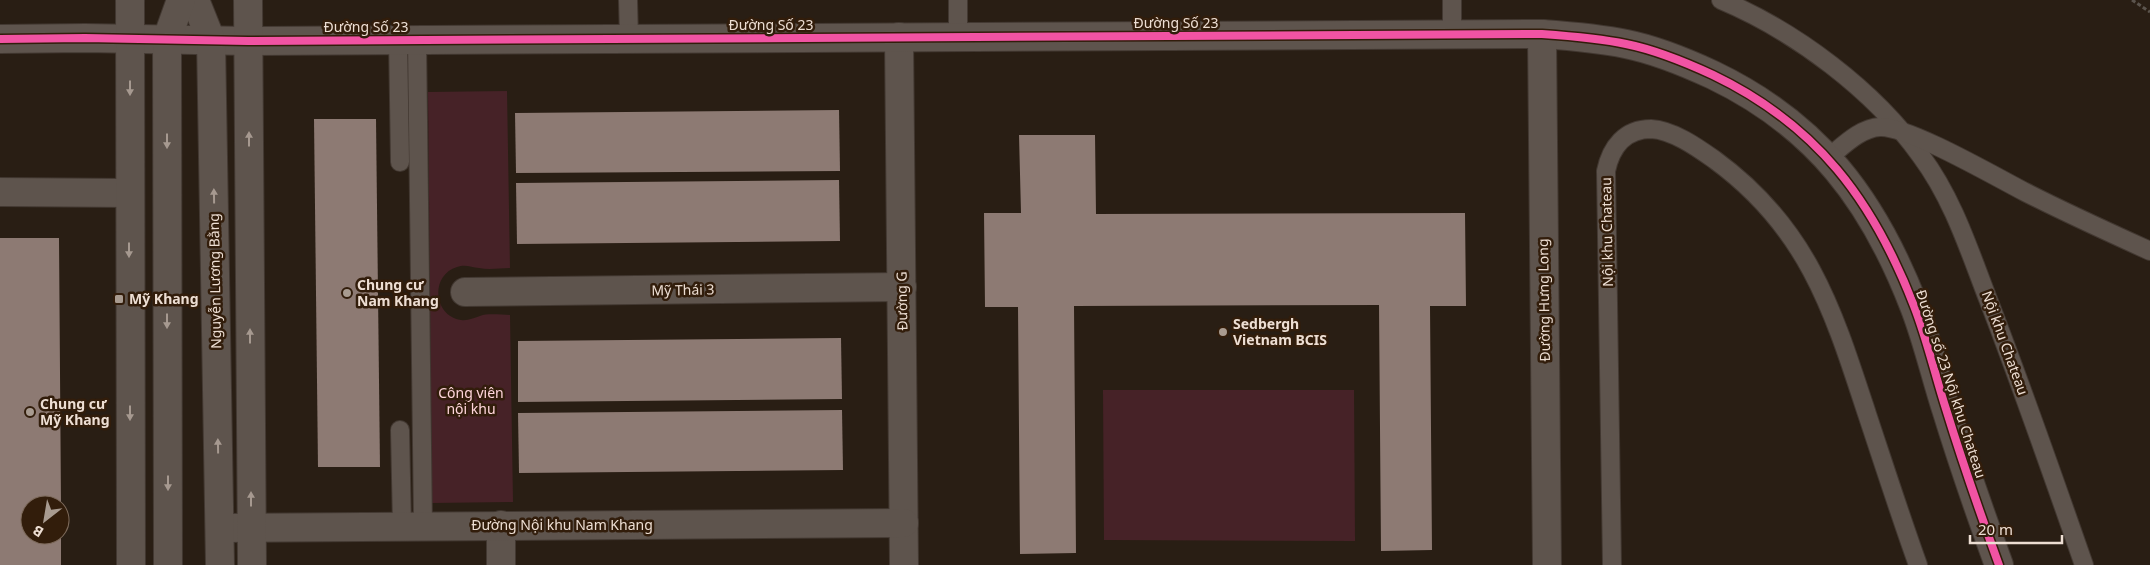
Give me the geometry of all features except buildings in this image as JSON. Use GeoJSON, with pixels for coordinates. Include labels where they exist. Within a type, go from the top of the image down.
{"type":"FeatureCollection","features":[{"type":"Feature","properties":{"kind":"street"},"geometry":{"type":"LineString","coordinates":[[130,0],[131,565]]}},
{"type":"Feature","properties":{"kind":"street"},"geometry":{"type":"LineString","coordinates":[[168,565],[167,39],[181,0]]}},
{"type":"Feature","properties":{"kind":"street","name":"Nguyễn Lương Bằng"},"geometry":{"type":"LineString","coordinates":[[195,0],[211,40],[220,565]]}},
{"type":"Feature","properties":{"kind":"street"},"geometry":{"type":"LineString","coordinates":[[248,0],[252,565]]}},
{"type":"Feature","properties":{"kind":"street","name":"Đường Số 23"},"geometry":{"type":"LineString","coordinates":[[0,39],[248,41],[1542,34]]}},
{"type":"Feature","properties":{"kind":"street","name":"Đường số 23 Nội khu Chateau"},"geometry":{"type":"LineString","coordinates":[[1542,34],[1626,44],[1690,64],[1754,96],[1807,137],[1828,158],[1866,207],[1883,238],[1911,299],[1981,518],[1999,565]]}},
{"type":"Feature","properties":{"kind":"street","name":"Đường Hưng Long"},"geometry":{"type":"LineString","coordinates":[[1542,34],[1547,565]]}},
{"type":"Feature","properties":{"kind":"street","name":"Đường G"},"geometry":{"type":"LineString","coordinates":[[899,37],[904,565]]}},
{"type":"Feature","properties":{"kind":"street"},"geometry":{"type":"LineString","coordinates":[[0,192],[129,193]]}},
{"type":"Feature","properties":{"kind":"street","name":"Mỹ Thái 3"},"geometry":{"type":"LineString","coordinates":[[465,292],[902,287]]}},
{"type":"Feature","properties":{"kind":"street","name":"Đường Nội khu Nam Khang"},"geometry":{"type":"LineString","coordinates":[[220,528],[904,522]]}},
{"type":"Feature","properties":{"kind":"street"},"geometry":{"type":"LineString","coordinates":[[501,526],[501,565]]}},
{"type":"Feature","properties":{"kind":"lane"},"geometry":{"type":"LineString","coordinates":[[628,0],[629,38]]}},
{"type":"Feature","properties":{"kind":"lane"},"geometry":{"type":"LineString","coordinates":[[958,0],[958,36]]}},
{"type":"Feature","properties":{"kind":"lane"},"geometry":{"type":"LineString","coordinates":[[1452,0],[1452,34]]}},
{"type":"Feature","properties":{"kind":"lane","name":"Nội khu Chateau"},"geometry":{"type":"LineString","coordinates":[[1721,0],[1762,20],[1814,53],[1871,100],[1903,132],[1922,156],[1942,187],[1958,221],[2010,354],[2084,565]]}},
{"type":"Feature","properties":{"kind":"lane"},"geometry":{"type":"LineString","coordinates":[[400,162],[408,39]]}},
{"type":"Feature","properties":{"kind":"lane"},"geometry":{"type":"LineString","coordinates":[[408,39],[412,526]]}},
{"type":"Feature","properties":{"kind":"lane","name":"Nội khu Chateau"},"geometry":{"type":"LineString","coordinates":[[1828,158],[1859,134],[1872,128],[1882,127],[1903,132],[2150,251]]}},
{"type":"Feature","properties":{"kind":"lane","name":"Nội khu Chateau"},"geometry":{"type":"LineString","coordinates":[[1612,565],[1606,171],[1614,148],[1622,139],[1644,129],[1656,129],[1678,138],[1724,167],[1764,203],[1801,250],[1814,271],[1838,327],[1918,565]]}},
{"type":"Feature","properties":{"kind":"lane"},"geometry":{"type":"LineString","coordinates":[[400,430],[412,526]]}},
{"type":"Feature","properties":{"kind":"path"},"geometry":{"type":"LineString","coordinates":[[2132,0],[2150,12]]}},
{"type":"Feature","properties":{"kind":"green space","name":"Công viên nội khu"},"geometry":{"type":"Polygon","coordinates":[[[507,91],[510,268],[457,267],[448,271],[442,278],[438,295],[440,304],[445,311],[452,317],[461,320],[468,320],[483,315],[510,315],[513,502],[432,503],[428,92],[507,91]]]}},
{"type":"Feature","properties":{"kind":"green space"},"geometry":{"type":"Polygon","coordinates":[[[1103,390],[1354,390],[1355,541],[1104,540],[1103,390]]]}},
{"type":"Feature","properties":{"kind":"cycle path"},"geometry":{"type":"LineString","coordinates":[[0,39],[85,38],[248,41],[1542,34],[1616,42],[1637,47],[1670,57],[1713,75],[1750,95],[1783,117],[1811,142],[1837,170],[1860,200],[1880,232],[1914,306],[1958,448],[1999,565]]}},
{"type":"Feature","properties":{"kind":"place","name":"Chung cư Nam Khang"},"geometry":{"type":"Point","coordinates":[347,293]}},
{"type":"Feature","properties":{"kind":"place","name":"Mỹ Khang"},"geometry":{"type":"Point","coordinates":[119,299]}},
{"type":"Feature","properties":{"kind":"place","name":"Sedbergh Vietnam BCIS"},"geometry":{"type":"Point","coordinates":[1223,332]}},
{"type":"Feature","properties":{"kind":"place","name":"Chung cư Mỹ Khang"},"geometry":{"type":"Point","coordinates":[30,412]}}]}
